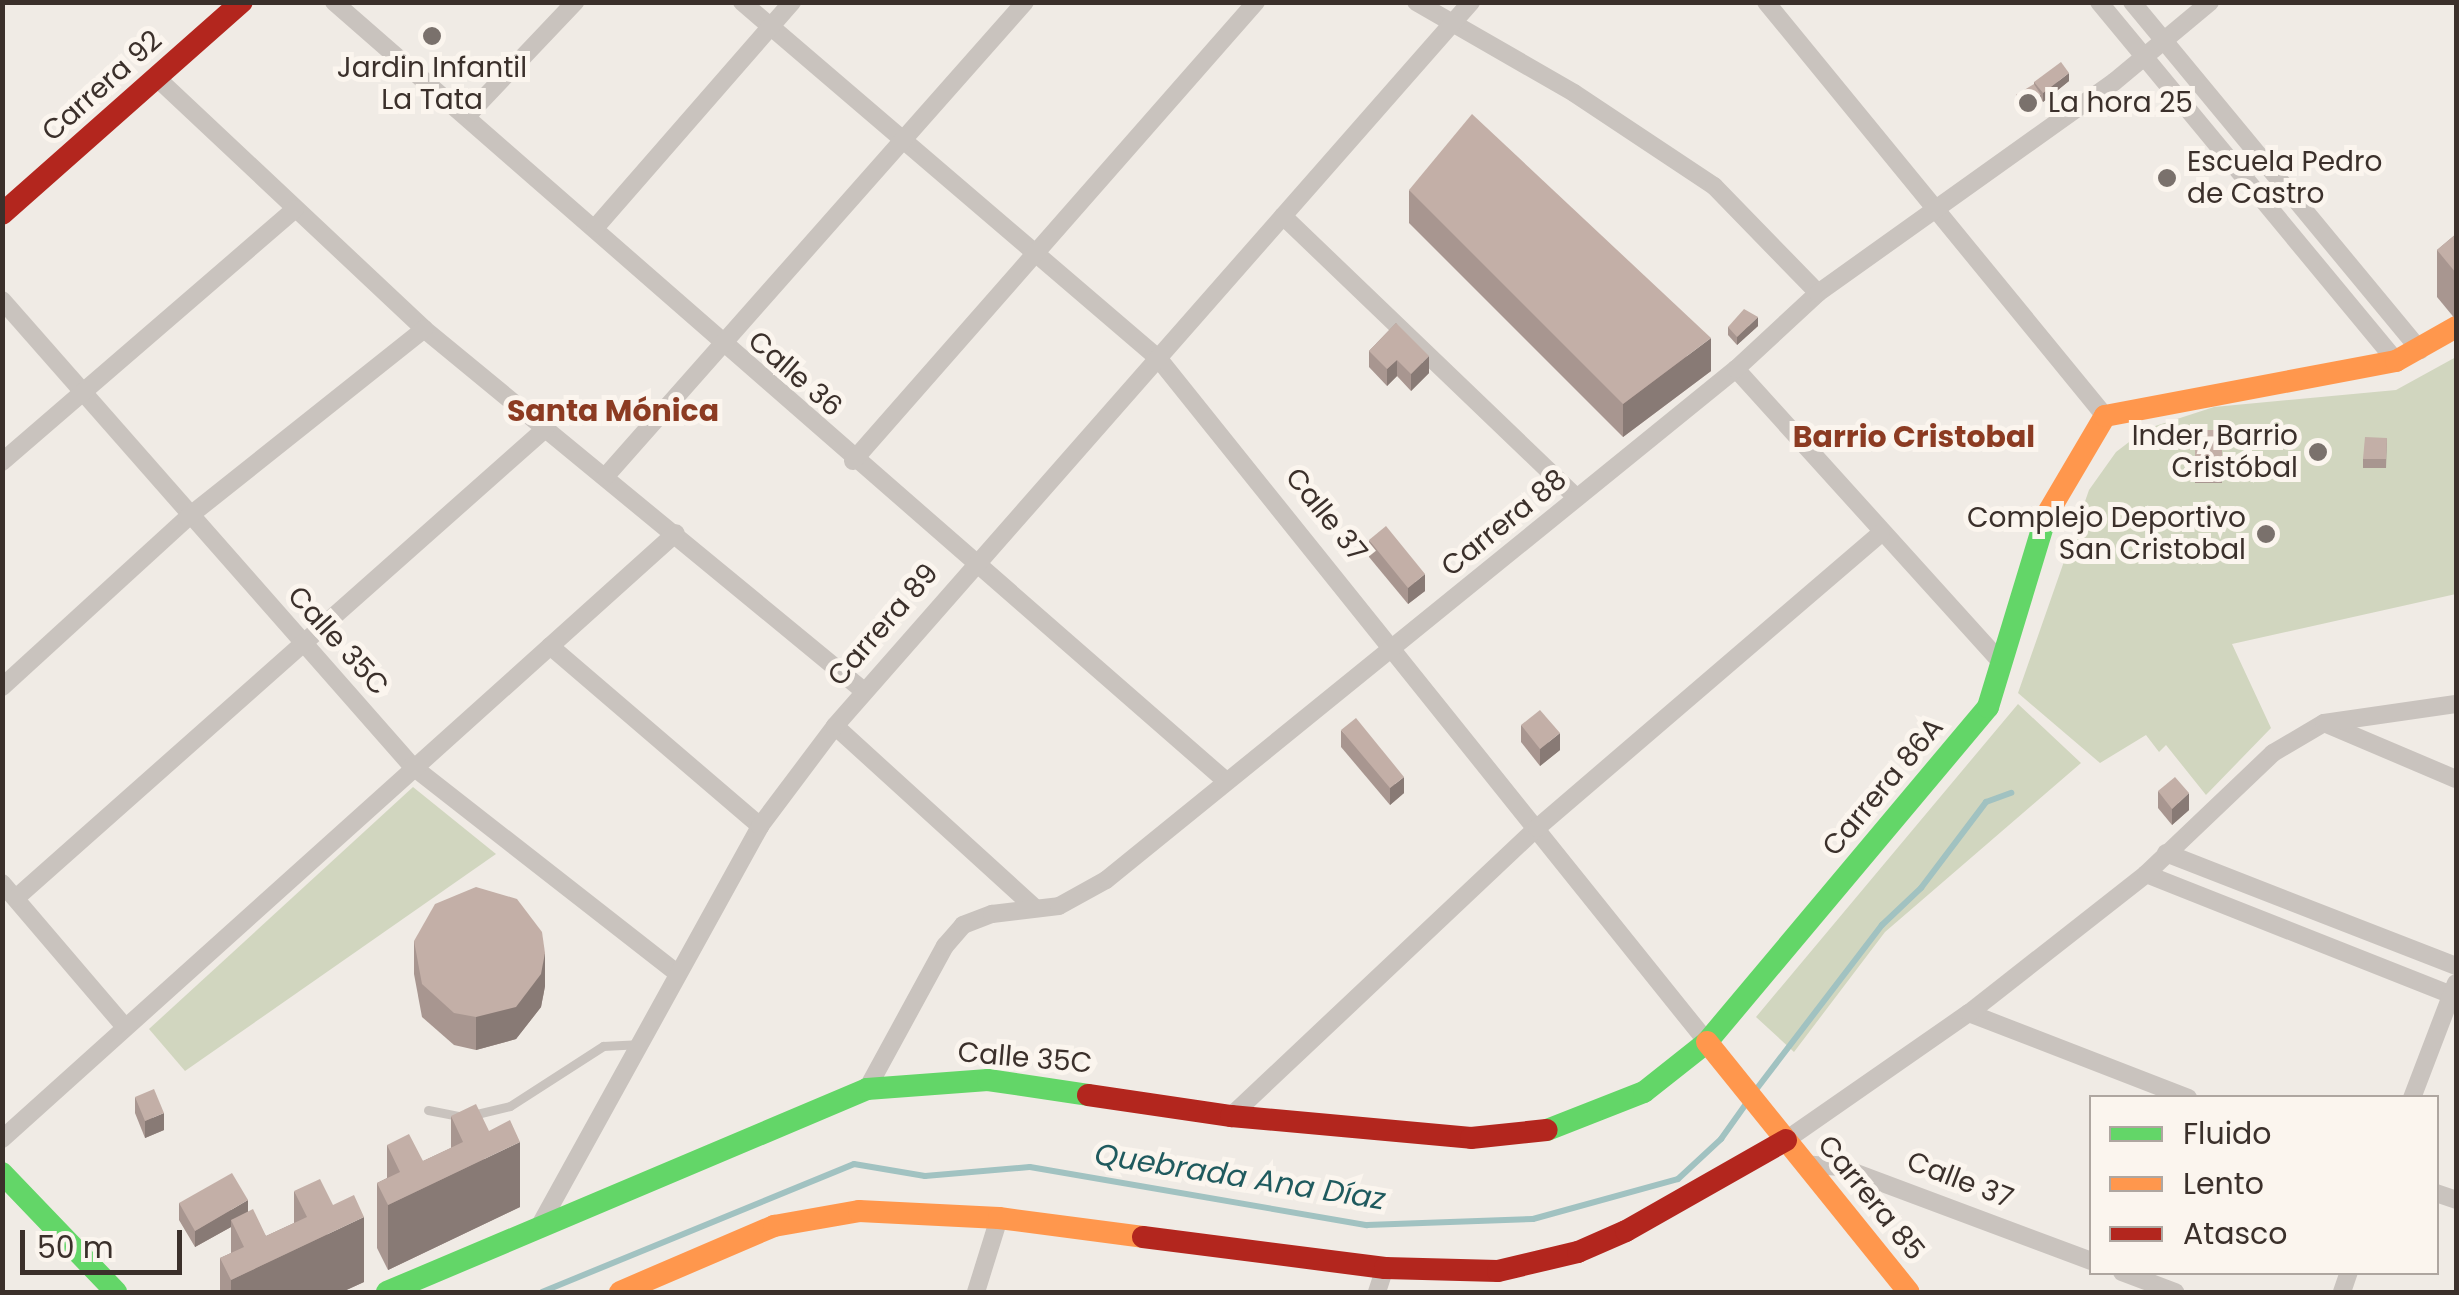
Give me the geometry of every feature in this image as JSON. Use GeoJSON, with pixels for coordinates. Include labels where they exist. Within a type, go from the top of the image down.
{"type":"FeatureCollection","features":[{"type":"Feature","properties":{"kind":"street","name":"Carrera 92"},"geometry":{"type":"LineString","coordinates":[[2,214],[242,2]]}},
{"type":"Feature","properties":{"kind":"street","name":"Calle 36"},"geometry":{"type":"LineString","coordinates":[[334,2],[595,228],[719,345],[1225,780]]}},
{"type":"Feature","properties":{"kind":"street"},"geometry":{"type":"LineString","coordinates":[[467,116],[574,2]]}},
{"type":"Feature","properties":{"kind":"street","name":"Calle 37"},"geometry":{"type":"LineString","coordinates":[[742,2],[1158,358],[1396,648],[1779,1133]]}},
{"type":"Feature","properties":{"kind":"street"},"geometry":{"type":"LineString","coordinates":[[595,228],[792,2]]}},
{"type":"Feature","properties":{"kind":"street"},"geometry":{"type":"LineString","coordinates":[[605,476],[1025,2]]}},
{"type":"Feature","properties":{"kind":"street"},"geometry":{"type":"LineString","coordinates":[[853,461],[1040,254],[1256,2]]}},
{"type":"Feature","properties":{"kind":"street"},"geometry":{"type":"LineString","coordinates":[[1416,2],[1714,186],[1818,293]]}},
{"type":"Feature","properties":{"kind":"street","name":"Carrera 89"},"geometry":{"type":"LineString","coordinates":[[540,1225],[676,972],[760,826],[835,726],[1283,216],[1448,20],[1471,2]]}},
{"type":"Feature","properties":{"kind":"street"},"geometry":{"type":"LineString","coordinates":[[1766,2],[2105,416],[2396,360],[2456,327]]}},
{"type":"Feature","properties":{"kind":"street"},"geometry":{"type":"LineString","coordinates":[[2099,2],[2396,360]]}},
{"type":"Feature","properties":{"kind":"street"},"geometry":{"type":"LineString","coordinates":[[2132,2],[2420,350]]}},
{"type":"Feature","properties":{"kind":"street","name":"Carrera 88"},"geometry":{"type":"LineString","coordinates":[[866,1088],[945,946],[963,926],[1080,898],[1396,648],[1684,405],[1736,369],[1818,293],[2144,58],[2210,2]]}},
{"type":"Feature","properties":{"kind":"street"},"geometry":{"type":"LineString","coordinates":[[158,78],[424,328],[864,691]]}},
{"type":"Feature","properties":{"kind":"street"},"geometry":{"type":"LineString","coordinates":[[2,462],[82,388],[295,209]]}},
{"type":"Feature","properties":{"kind":"street"},"geometry":{"type":"LineString","coordinates":[[1283,216],[1577,498]]}},
{"type":"Feature","properties":{"kind":"street","name":"Calle 35C"},"geometry":{"type":"LineString","coordinates":[[2,300],[82,388],[188,518],[412,766],[676,972]]}},
{"type":"Feature","properties":{"kind":"street"},"geometry":{"type":"LineString","coordinates":[[2,687],[188,518],[424,328]]}},
{"type":"Feature","properties":{"kind":"street"},"geometry":{"type":"LineString","coordinates":[[1736,369],[2001,662]]}},
{"type":"Feature","properties":{"kind":"street","name":"Carrera 86A"},"geometry":{"type":"LineString","coordinates":[[1232,1116],[1406,1135],[1515,1135],[1612,1108],[1644,1092],[1707,1042],[1988,708],[2050,503],[2105,416]]}},
{"type":"Feature","properties":{"kind":"street"},"geometry":{"type":"LineString","coordinates":[[16,898],[298,643],[545,430]]}},
{"type":"Feature","properties":{"kind":"street"},"geometry":{"type":"LineString","coordinates":[[2,1139],[412,766],[676,533]]}},
{"type":"Feature","properties":{"kind":"street"},"geometry":{"type":"LineString","coordinates":[[1232,1116],[1537,828],[1881,533]]}},
{"type":"Feature","properties":{"kind":"street"},"geometry":{"type":"LineString","coordinates":[[550,646],[760,826]]}},
{"type":"Feature","properties":{"kind":"street"},"geometry":{"type":"LineString","coordinates":[[620,1292],[774,1226],[824,1215],[999,1218],[1385,1268],[1498,1271],[1578,1252],[1673,1209],[1779,1133],[1969,1013],[2146,874],[2272,753],[2324,722],[2456,704]]}},
{"type":"Feature","properties":{"kind":"street"},"geometry":{"type":"LineString","coordinates":[[2324,722],[2456,779]]}},
{"type":"Feature","properties":{"kind":"street"},"geometry":{"type":"LineString","coordinates":[[835,726],[1035,908]]}},
{"type":"Feature","properties":{"kind":"street"},"geometry":{"type":"LineString","coordinates":[[2166,853],[2456,966]]}},
{"type":"Feature","properties":{"kind":"street"},"geometry":{"type":"LineString","coordinates":[[2146,874],[2455,992],[2413,1095]]}},
{"type":"Feature","properties":{"kind":"street"},"geometry":{"type":"LineString","coordinates":[[2,883],[124,1026]]}},
{"type":"Feature","properties":{"kind":"street"},"geometry":{"type":"LineString","coordinates":[[1969,1013],[2180,1095]]}},
{"type":"Feature","properties":{"kind":"street","name":"Calle 35C"},"geometry":{"type":"LineString","coordinates":[[540,1225],[866,1088],[988,1080],[1232,1116]]}},
{"type":"Feature","properties":{"kind":"street","name":"Carrera 85"},"geometry":{"type":"LineString","coordinates":[[1779,1133],[1909,1292]]}},
{"type":"Feature","properties":{"kind":"street","name":"Calle 37"},"geometry":{"type":"LineString","coordinates":[[1804,1164],[1840,1167],[2089,1260]]}},
{"type":"Feature","properties":{"kind":"street"},"geometry":{"type":"LineString","coordinates":[[2,1173],[116,1292]]}},
{"type":"Feature","properties":{"kind":"street"},"geometry":{"type":"LineString","coordinates":[[976,1292],[999,1218]]}},
{"type":"Feature","properties":{"kind":"street"},"geometry":{"type":"LineString","coordinates":[[387,1292],[540,1225]]}},
{"type":"Feature","properties":{"kind":"street"},"geometry":{"type":"LineString","coordinates":[[1377,1292],[1385,1268]]}},
{"type":"Feature","properties":{"kind":"street"},"geometry":{"type":"LineString","coordinates":[[2130,1275],[2175,1292]]}},
{"type":"Feature","properties":{"kind":"lane"},"geometry":{"type":"LineString","coordinates":[[428,1110],[464,1117],[510,1106],[603,1046],[637,1044]]}},
{"type":"Feature","properties":{"kind":"green space","name":"Complejo Deportivo San Cristobal"},"geometry":{"type":"Polygon","coordinates":[[[2456,357],[2456,594],[2232,644],[2271,728],[2206,795],[2166,745],[2159,752],[2146,735],[2100,763],[2018,693],[2089,490],[2116,452],[2146,429],[2214,407],[2396,390],[2456,357]]]}},
{"type":"Feature","properties":{"kind":"green space"},"geometry":{"type":"Polygon","coordinates":[[[2018,704],[2081,763],[1885,932],[1794,1052],[1756,1017],[2018,704]]]}},
{"type":"Feature","properties":{"kind":"green space"},"geometry":{"type":"Polygon","coordinates":[[[413,787],[496,854],[185,1071],[149,1029],[413,787]]]}},
{"type":"Feature","properties":{"kind":"building"},"geometry":{"type":"Polygon","coordinates":[[[2061,62],[2069,73],[2043,93],[2034,82],[2061,62]]]}},
{"type":"Feature","properties":{"kind":"building"},"geometry":{"type":"Polygon","coordinates":[[[2034,84],[2041,95],[2023,106],[2016,95],[2034,84]]]}},
{"type":"Feature","properties":{"kind":"building"},"geometry":{"type":"Polygon","coordinates":[[[1472,114],[1711,338],[1623,404],[1409,190],[1472,114]]]}},
{"type":"Feature","properties":{"kind":"building"},"geometry":{"type":"Polygon","coordinates":[[[2456,234],[2456,273],[2437,250],[2456,234]]]}},
{"type":"Feature","properties":{"kind":"building"},"geometry":{"type":"Polygon","coordinates":[[[1744,309],[1758,317],[1737,337],[1728,327],[1744,309]]]}},
{"type":"Feature","properties":{"kind":"building"},"geometry":{"type":"Polygon","coordinates":[[[1396,323],[1429,356],[1411,374],[1397,360],[1387,369],[1369,351],[1396,323]]]}},
{"type":"Feature","properties":{"kind":"building"},"geometry":{"type":"Polygon","coordinates":[[[2195,430],[2222,430],[2222,466],[2195,466],[2195,430]]]}},
{"type":"Feature","properties":{"kind":"building"},"geometry":{"type":"Polygon","coordinates":[[[2365,437],[2387,438],[2386,459],[2363,459],[2365,437]]]}},
{"type":"Feature","properties":{"kind":"building"},"geometry":{"type":"Polygon","coordinates":[[[1386,526],[1425,574],[1408,588],[1369,540],[1386,526]]]}},
{"type":"Feature","properties":{"kind":"building"},"geometry":{"type":"Polygon","coordinates":[[[1540,710],[1560,733],[1540,749],[1521,725],[1540,710]]]}},
{"type":"Feature","properties":{"kind":"building"},"geometry":{"type":"Polygon","coordinates":[[[1356,718],[1404,777],[1390,788],[1341,730],[1356,718]]]}},
{"type":"Feature","properties":{"kind":"building"},"geometry":{"type":"Polygon","coordinates":[[[2175,777],[2189,793],[2172,809],[2158,791],[2175,777]]]}},
{"type":"Feature","properties":{"kind":"building"},"geometry":{"type":"Polygon","coordinates":[[[476,887],[517,899],[542,932],[545,953],[541,974],[516,1007],[476,1017],[454,1013],[422,984],[414,941],[435,904],[476,887]]]}},
{"type":"Feature","properties":{"kind":"building"},"geometry":{"type":"Polygon","coordinates":[[[154,1089],[164,1113],[145,1121],[135,1097],[154,1089]]]}},
{"type":"Feature","properties":{"kind":"building"},"geometry":{"type":"Polygon","coordinates":[[[476,1104],[489,1131],[510,1120],[520,1142],[388,1205],[377,1183],[400,1172],[387,1145],[409,1134],[423,1161],[463,1142],[451,1116],[476,1104]]]}},
{"type":"Feature","properties":{"kind":"building"},"geometry":{"type":"Polygon","coordinates":[[[232,1173],[248,1200],[195,1231],[179,1203],[232,1173]]]}},
{"type":"Feature","properties":{"kind":"building"},"geometry":{"type":"Polygon","coordinates":[[[320,1179],[333,1205],[354,1195],[364,1217],[231,1280],[220,1258],[244,1247],[231,1220],[253,1209],[266,1236],[307,1217],[294,1191],[320,1179]]]}},
{"type":"Feature","properties":{"kind":"waterway","name":"Quebrada Ana Díaz"},"geometry":{"type":"LineString","coordinates":[[1755,1091],[1882,925],[1921,888],[1986,802],[2011,793]]}},
{"type":"Feature","properties":{"kind":"waterway","name":"Quebrada Ana Díaz"},"geometry":{"type":"LineString","coordinates":[[542,1292],[854,1164],[925,1176],[1030,1167],[1367,1225],[1533,1219],[1678,1179],[1721,1139],[1748,1101]]}},
{"type":"Feature","properties":{"kind":"traffic: fast"},"geometry":{"type":"LineString","coordinates":[[1547,1130],[1644,1092],[1707,1042],[1988,707],[2046,516]]}},
{"type":"Feature","properties":{"kind":"traffic: fast"},"geometry":{"type":"LineString","coordinates":[[387,1292],[867,1089],[988,1080],[1088,1095]]}},
{"type":"Feature","properties":{"kind":"traffic: fast"},"geometry":{"type":"LineString","coordinates":[[2,1173],[116,1292]]}},
{"type":"Feature","properties":{"kind":"traffic: slow"},"geometry":{"type":"LineString","coordinates":[[2046,516],[2105,416],[2396,361],[2456,327]]}},
{"type":"Feature","properties":{"kind":"traffic: slow"},"geometry":{"type":"LineString","coordinates":[[1707,1042],[1909,1292]]}},
{"type":"Feature","properties":{"kind":"traffic: slow"},"geometry":{"type":"LineString","coordinates":[[620,1292],[774,1226],[859,1211],[999,1218],[1143,1237]]}},
{"type":"Feature","properties":{"kind":"traffic: jam"},"geometry":{"type":"LineString","coordinates":[[2,214],[242,2]]}},
{"type":"Feature","properties":{"kind":"traffic: jam"},"geometry":{"type":"LineString","coordinates":[[1088,1095],[1231,1116],[1471,1138],[1547,1130]]}},
{"type":"Feature","properties":{"kind":"traffic: jam"},"geometry":{"type":"LineString","coordinates":[[1143,1237],[1385,1268],[1498,1271],[1578,1252],[1626,1231],[1786,1140]]}},
{"type":"Feature","properties":{"kind":"place","name":"Jardin Infantil La Tata"},"geometry":{"type":"Point","coordinates":[432,36]}},
{"type":"Feature","properties":{"kind":"place","name":"La hora 25"},"geometry":{"type":"Point","coordinates":[2028,103]}},
{"type":"Feature","properties":{"kind":"place","name":"Escuela Pedro de Castro"},"geometry":{"type":"Point","coordinates":[2167,178]}},
{"type":"Feature","properties":{"kind":"place","name":"Inder, Barrio Cristóbal"},"geometry":{"type":"Point","coordinates":[2318,452]}},
{"type":"Feature","properties":{"kind":"place","name":"Complejo Deportivo San Cristobal"},"geometry":{"type":"Point","coordinates":[2266,534]}},
{"type":"Feature","properties":{"kind":"district","name":"Santa Mónica"},"geometry":{"type":"Point","coordinates":[613,411]}},
{"type":"Feature","properties":{"kind":"district","name":"Barrio Cristobal"},"geometry":{"type":"Point","coordinates":[1914,437]}}]}
